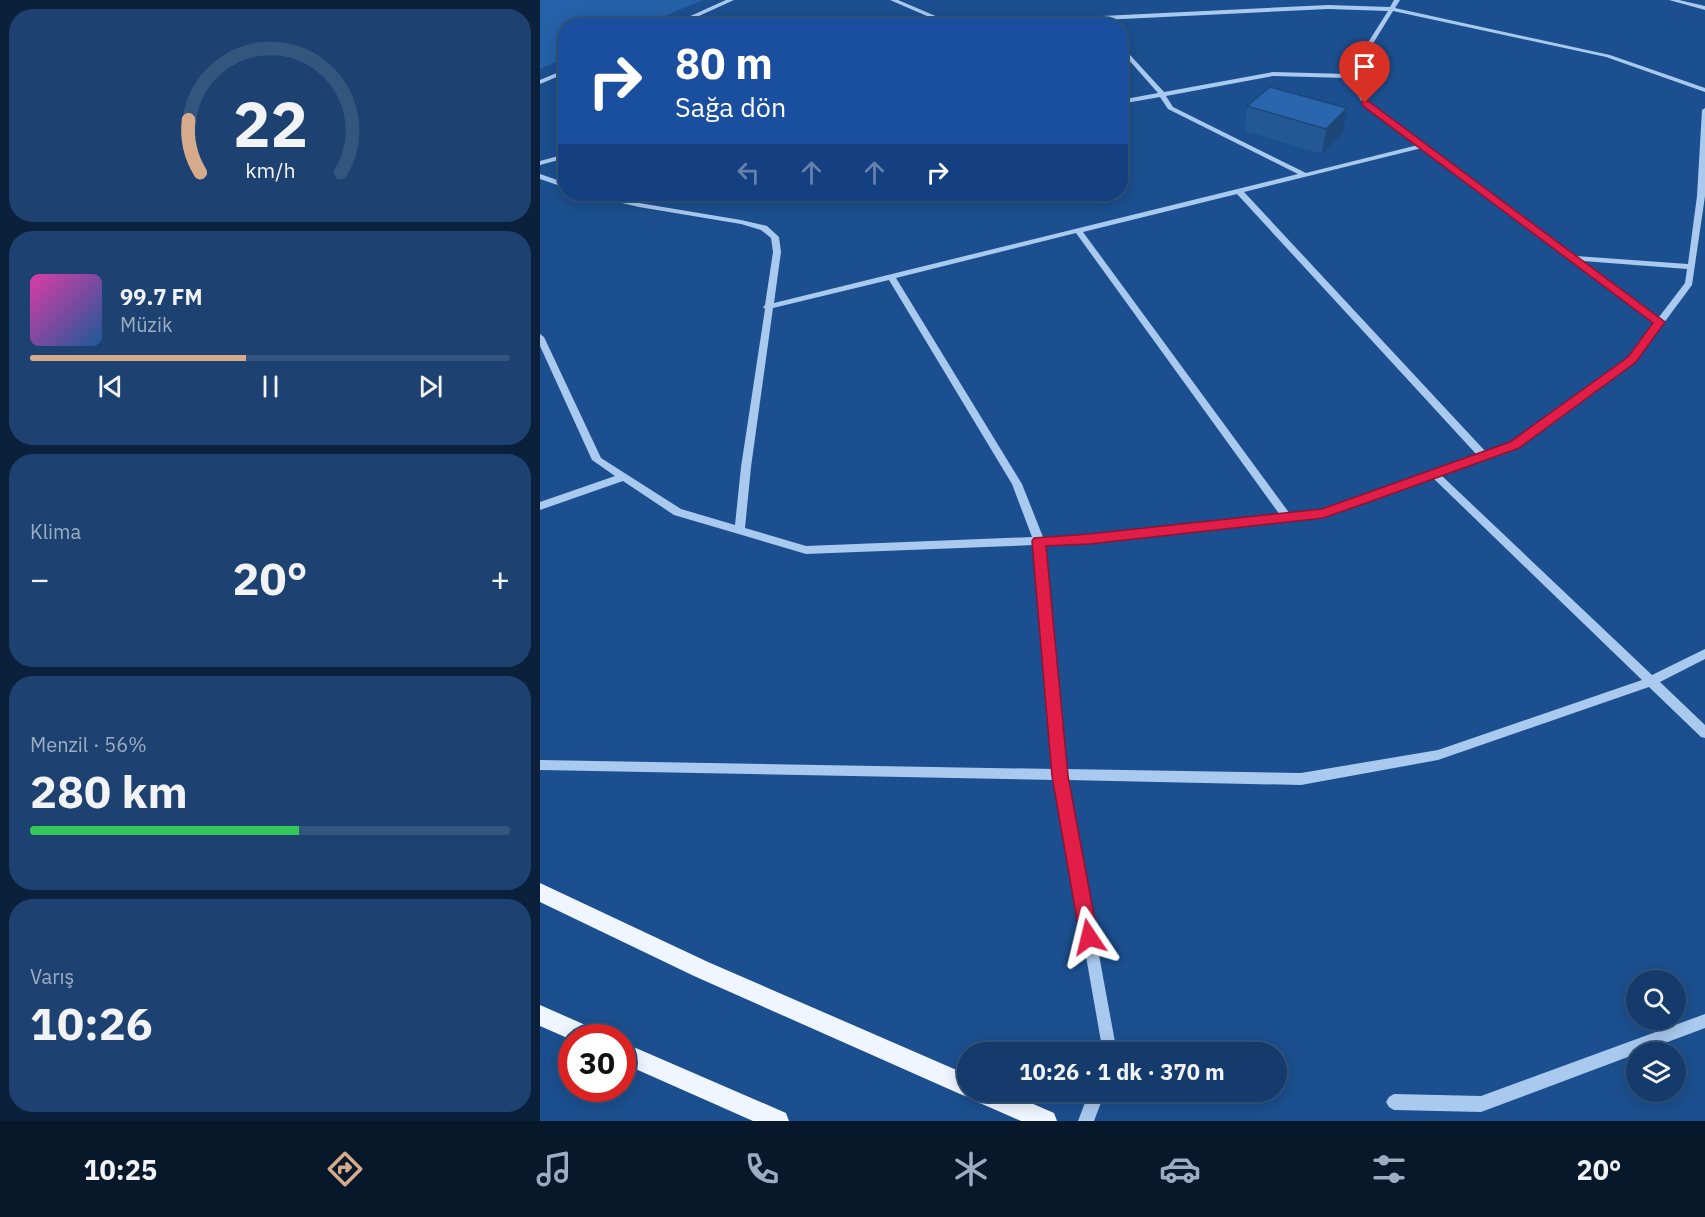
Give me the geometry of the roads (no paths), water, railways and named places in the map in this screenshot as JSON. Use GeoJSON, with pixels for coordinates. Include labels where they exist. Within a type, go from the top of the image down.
{"type":"FeatureCollection","features":[{"type":"Feature","properties":{"kind":"main road"},"geometry":{"type":"LineString","coordinates":[[540,892],[701,969],[957,1081]]}},
{"type":"Feature","properties":{"kind":"main road"},"geometry":{"type":"LineString","coordinates":[[540,1015],[560,1024]]}},
{"type":"Feature","properties":{"kind":"main road"},"geometry":{"type":"LineString","coordinates":[[636,1058],[778,1121]]}},
{"type":"Feature","properties":{"kind":"main road"},"geometry":{"type":"LineString","coordinates":[[1003,1102],[1046,1121]]}},
{"type":"Feature","properties":{"kind":"street"},"geometry":{"type":"LineString","coordinates":[[689,18],[731,0]]}},
{"type":"Feature","properties":{"kind":"street"},"geometry":{"type":"LineString","coordinates":[[893,0],[937,18]]}},
{"type":"Feature","properties":{"kind":"street"},"geometry":{"type":"LineString","coordinates":[[1350,76],[1397,0]]}},
{"type":"Feature","properties":{"kind":"street"},"geometry":{"type":"LineString","coordinates":[[1672,0],[1705,8]]}},
{"type":"Feature","properties":{"kind":"street"},"geometry":{"type":"LineString","coordinates":[[1097,18],[1328,7],[1391,9],[1608,56],[1705,90]]}},
{"type":"Feature","properties":{"kind":"street"},"geometry":{"type":"LineString","coordinates":[[1128,55],[1162,94],[1170,108],[1305,175]]}},
{"type":"Feature","properties":{"kind":"street"},"geometry":{"type":"LineString","coordinates":[[540,82],[558,74]]}},
{"type":"Feature","properties":{"kind":"street"},"geometry":{"type":"LineString","coordinates":[[1128,100],[1273,74],[1350,76]]}},
{"type":"Feature","properties":{"kind":"street"},"geometry":{"type":"LineString","coordinates":[[1350,76],[1365,103],[1660,322]]}},
{"type":"Feature","properties":{"kind":"street"},"geometry":{"type":"LineString","coordinates":[[540,337],[597,460],[678,512],[806,550],[1089,539],[1323,514],[1515,445],[1632,360],[1689,282],[1701,196],[1705,110]]}},
{"type":"Feature","properties":{"kind":"street"},"geometry":{"type":"LineString","coordinates":[[767,307],[1423,146]]}},
{"type":"Feature","properties":{"kind":"street"},"geometry":{"type":"LineString","coordinates":[[540,163],[558,158]]}},
{"type":"Feature","properties":{"kind":"street"},"geometry":{"type":"LineString","coordinates":[[540,176],[558,183]]}},
{"type":"Feature","properties":{"kind":"street"},"geometry":{"type":"LineString","coordinates":[[1239,191],[1484,456]]}},
{"type":"Feature","properties":{"kind":"street"},"geometry":{"type":"LineString","coordinates":[[623,201],[764,228],[775,237],[777,252],[767,307],[740,530]]}},
{"type":"Feature","properties":{"kind":"street"},"geometry":{"type":"LineString","coordinates":[[1078,231],[1288,518]]}},
{"type":"Feature","properties":{"kind":"street"},"geometry":{"type":"LineString","coordinates":[[1573,258],[1691,267]]}},
{"type":"Feature","properties":{"kind":"street"},"geometry":{"type":"LineString","coordinates":[[891,277],[1017,484],[1039,541],[1060,776],[1108,1042]]}},
{"type":"Feature","properties":{"kind":"street"},"geometry":{"type":"LineString","coordinates":[[1434,474],[1705,733]]}},
{"type":"Feature","properties":{"kind":"street"},"geometry":{"type":"LineString","coordinates":[[540,506],[624,477]]}},
{"type":"Feature","properties":{"kind":"street"},"geometry":{"type":"LineString","coordinates":[[540,765],[1060,776],[1301,778],[1438,755],[1650,682],[1705,654]]}},
{"type":"Feature","properties":{"kind":"street"},"geometry":{"type":"LineString","coordinates":[[1394,1102],[1480,1104],[1705,1021]]}},
{"type":"Feature","properties":{"kind":"street"},"geometry":{"type":"LineString","coordinates":[[1086,1121],[1093,1102]]}}]}
